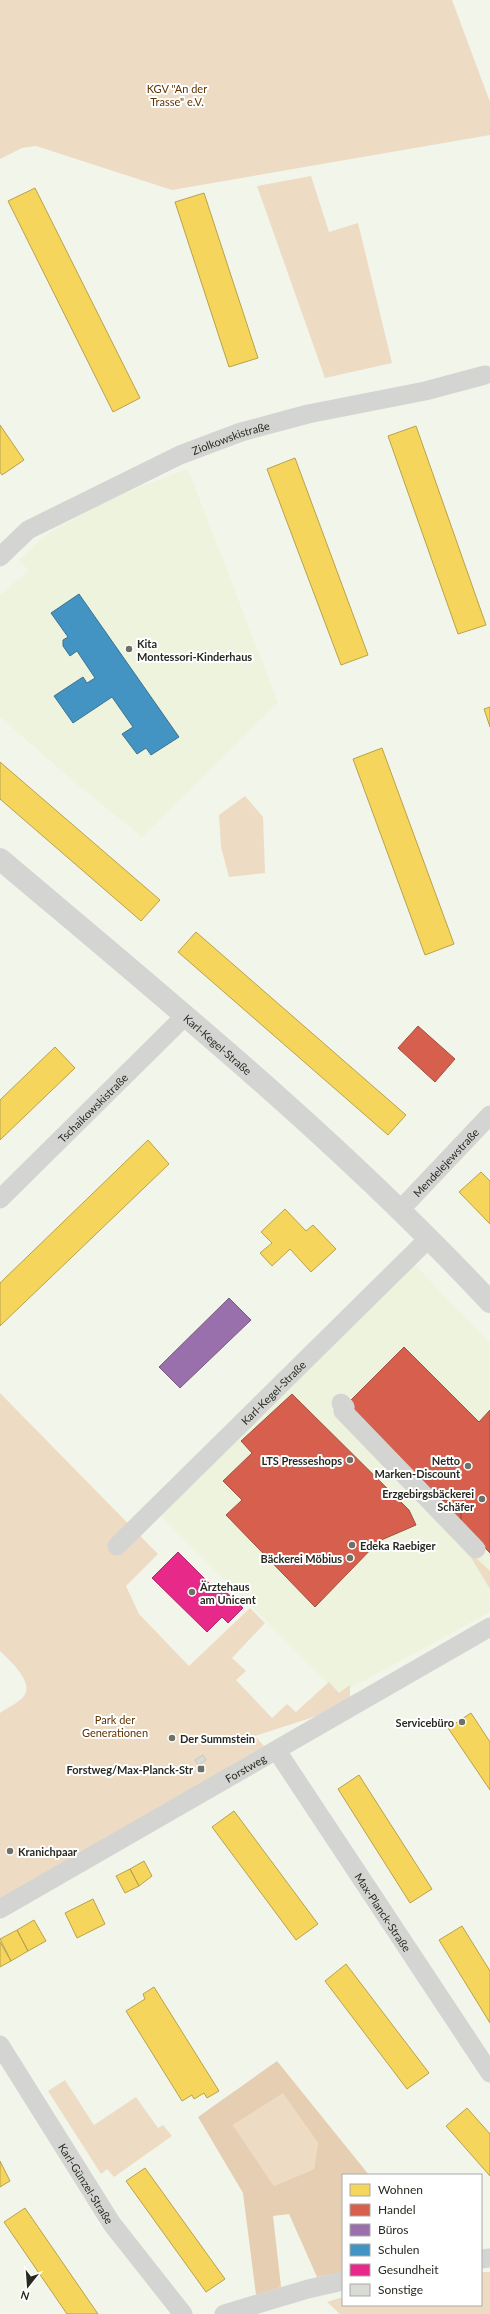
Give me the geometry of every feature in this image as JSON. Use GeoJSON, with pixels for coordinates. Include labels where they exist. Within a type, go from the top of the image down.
{"type":"FeatureCollection","features":[{"type":"Feature","properties":{"kind":"street","name":"Ziolkowskistraße"},"geometry":{"type":"LineString","coordinates":[[0,557],[28,530],[180,455],[241,432],[308,414],[425,391],[485,375]]}},
{"type":"Feature","properties":{"kind":"street","name":"Karl-Kegel-Straße"},"geometry":{"type":"LineString","coordinates":[[0,859],[287,1106],[400,1210],[490,1302]]}},
{"type":"Feature","properties":{"kind":"street","name":"Tschaikowskistraße"},"geometry":{"type":"LineString","coordinates":[[0,1199],[184,1017]]}},
{"type":"Feature","properties":{"kind":"street","name":"Mendelejewstraße"},"geometry":{"type":"LineString","coordinates":[[400,1210],[490,1115]]}},
{"type":"Feature","properties":{"kind":"street","name":"Karl-Kegel-Straße"},"geometry":{"type":"LineString","coordinates":[[117,1546],[429,1238]]}},
{"type":"Feature","properties":{"kind":"street"},"geometry":{"type":"LineString","coordinates":[[341,1403],[345,1407],[343,1411],[476,1549]]}},
{"type":"Feature","properties":{"kind":"street","name":"Forstweg"},"geometry":{"type":"LineString","coordinates":[[0,1909],[277,1751],[490,1627]]}},
{"type":"Feature","properties":{"kind":"street","name":"Max-Planck-Straße"},"geometry":{"type":"LineString","coordinates":[[277,1751],[490,2073]]}},
{"type":"Feature","properties":{"kind":"street","name":"Karl-Günzel-Straße"},"geometry":{"type":"LineString","coordinates":[[0,2045],[112,2224],[183,2314]]}},
{"type":"Feature","properties":{"kind":"street"},"geometry":{"type":"LineString","coordinates":[[224,2314],[308,2289],[342,2281]]}},
{"type":"Feature","properties":{"kind":"shaded area","name":"Kita Montessori-Kinderhaus"},"geometry":{"type":"Polygon","coordinates":[[[188,469],[278,703],[142,837],[79,786],[0,717],[0,595],[29,570],[19,560],[46,535],[96,506],[147,484],[188,469]]]}},
{"type":"Feature","properties":{"kind":"shaded area"},"geometry":{"type":"Polygon","coordinates":[[[413,1263],[490,1343],[490,1612],[339,1694],[157,1512],[413,1263]]]}},
{"type":"Feature","properties":{"kind":"shaded area"},"geometry":{"type":"Polygon","coordinates":[[[277,2061],[368,2174],[342,2174],[342,2272],[317,2277],[289,2214],[273,2216],[281,2287],[256,2295],[243,2193],[198,2117],[277,2061]],[[283,2093],[233,2125],[274,2186],[314,2169],[318,2143],[283,2093]]]}},
{"type":"Feature","properties":{"kind":"green space","name":"KGV \"An der Trasse\" e.V."},"geometry":{"type":"Polygon","coordinates":[[[0,0],[452,0],[490,102],[490,135],[172,190],[36,146],[22,148],[0,159],[0,0]]]}},
{"type":"Feature","properties":{"kind":"green space"},"geometry":{"type":"Polygon","coordinates":[[[311,176],[329,232],[358,223],[392,363],[325,378],[257,186],[311,176]]]}},
{"type":"Feature","properties":{"kind":"green space"},"geometry":{"type":"Polygon","coordinates":[[[245,796],[263,817],[265,873],[229,877],[221,847],[219,815],[245,796]]]}},
{"type":"Feature","properties":{"kind":"green space","name":"Park der Generationen"},"geometry":{"type":"Polygon","coordinates":[[[0,1393],[158,1554],[126,1586],[139,1614],[189,1666],[250,1608],[265,1623],[232,1658],[246,1671],[236,1680],[272,1718],[287,1704],[296,1712],[329,1682],[339,1693],[350,1685],[350,1697],[338,1709],[255,1736],[264,1746],[0,1901],[0,1713],[23,1697],[26,1691],[26,1685],[20,1672],[0,1651],[0,1393]]]}},
{"type":"Feature","properties":{"kind":"green space"},"geometry":{"type":"Polygon","coordinates":[[[472,1554],[490,1571],[490,1589],[470,1556],[472,1554]]]}},
{"type":"Feature","properties":{"kind":"green space"},"geometry":{"type":"Polygon","coordinates":[[[65,2080],[94,2125],[136,2097],[158,2128],[163,2125],[172,2136],[114,2177],[107,2169],[101,2174],[48,2091],[65,2080]]]}},
{"type":"Feature","properties":{"kind":"green space"},"geometry":{"type":"Polygon","coordinates":[[[283,2092],[318,2143],[314,2169],[274,2186],[233,2125],[283,2092]]]}},
{"type":"Feature","properties":{"kind":"green space"},"geometry":{"type":"Polygon","coordinates":[[[482,2272],[490,2272],[490,2314],[340,2314],[327,2302],[342,2297],[342,2306],[482,2306],[482,2272]]]}},
{"type":"Feature","properties":{"kind":"building: Wohnen"},"geometry":{"type":"Polygon","coordinates":[[[35,188],[140,398],[113,412],[8,201],[35,188]]]}},
{"type":"Feature","properties":{"kind":"building: Wohnen"},"geometry":{"type":"Polygon","coordinates":[[[204,193],[258,358],[229,367],[175,202],[204,193]]]}},
{"type":"Feature","properties":{"kind":"building: Wohnen"},"geometry":{"type":"Polygon","coordinates":[[[0,425],[24,460],[2,475],[0,472],[0,425]]]}},
{"type":"Feature","properties":{"kind":"building: Wohnen"},"geometry":{"type":"Polygon","coordinates":[[[416,426],[486,625],[458,634],[388,436],[416,426]]]}},
{"type":"Feature","properties":{"kind":"building: Wohnen"},"geometry":{"type":"Polygon","coordinates":[[[295,458],[368,655],[341,665],[267,469],[295,458]]]}},
{"type":"Feature","properties":{"kind":"building: Wohnen"},"geometry":{"type":"Polygon","coordinates":[[[490,707],[490,727],[484,709],[490,707]]]}},
{"type":"Feature","properties":{"kind":"building: Wohnen"},"geometry":{"type":"Polygon","coordinates":[[[382,748],[454,944],[425,955],[353,759],[382,748]]]}},
{"type":"Feature","properties":{"kind":"building: Wohnen"},"geometry":{"type":"Polygon","coordinates":[[[0,762],[160,900],[141,921],[0,799],[0,762]]]}},
{"type":"Feature","properties":{"kind":"building: Wohnen"},"geometry":{"type":"Polygon","coordinates":[[[196,932],[406,1115],[388,1135],[178,952],[196,932]]]}},
{"type":"Feature","properties":{"kind":"building: Wohnen"},"geometry":{"type":"Polygon","coordinates":[[[55,1047],[75,1068],[0,1140],[0,1100],[55,1047]]]}},
{"type":"Feature","properties":{"kind":"building: Wohnen"},"geometry":{"type":"Polygon","coordinates":[[[148,1140],[169,1164],[0,1326],[0,1283],[148,1140]]]}},
{"type":"Feature","properties":{"kind":"building: Wohnen"},"geometry":{"type":"Polygon","coordinates":[[[481,1172],[490,1181],[490,1224],[459,1192],[481,1172]]]}},
{"type":"Feature","properties":{"kind":"building: Wohnen"},"geometry":{"type":"Polygon","coordinates":[[[285,1209],[306,1231],[313,1225],[336,1249],[311,1272],[290,1249],[272,1266],[260,1253],[272,1243],[261,1232],[285,1209]]]}},
{"type":"Feature","properties":{"kind":"building: Wohnen"},"geometry":{"type":"Polygon","coordinates":[[[471,1713],[490,1742],[490,1790],[448,1728],[471,1713]]]}},
{"type":"Feature","properties":{"kind":"building: Wohnen"},"geometry":{"type":"Polygon","coordinates":[[[359,1775],[432,1889],[410,1903],[338,1789],[359,1775]]]}},
{"type":"Feature","properties":{"kind":"building: Wohnen"},"geometry":{"type":"Polygon","coordinates":[[[234,1811],[318,1924],[296,1940],[212,1827],[234,1811]]]}},
{"type":"Feature","properties":{"kind":"building: Wohnen"},"geometry":{"type":"Polygon","coordinates":[[[144,1861],[152,1876],[139,1886],[130,1869],[144,1861]]]}},
{"type":"Feature","properties":{"kind":"building: Wohnen"},"geometry":{"type":"Polygon","coordinates":[[[130,1869],[139,1886],[125,1893],[116,1876],[130,1869]]]}},
{"type":"Feature","properties":{"kind":"building: Wohnen"},"geometry":{"type":"Polygon","coordinates":[[[93,1899],[105,1924],[77,1938],[65,1913],[93,1899]]]}},
{"type":"Feature","properties":{"kind":"building: Wohnen"},"geometry":{"type":"Polygon","coordinates":[[[34,1920],[46,1941],[28,1951],[17,1930],[34,1920]]]}},
{"type":"Feature","properties":{"kind":"building: Wohnen"},"geometry":{"type":"Polygon","coordinates":[[[462,1926],[490,1971],[490,2023],[439,1940],[462,1926]]]}},
{"type":"Feature","properties":{"kind":"building: Wohnen"},"geometry":{"type":"Polygon","coordinates":[[[17,1930],[28,1951],[11,1961],[0,1939],[17,1930]]]}},
{"type":"Feature","properties":{"kind":"building: Wohnen"},"geometry":{"type":"Polygon","coordinates":[[[0,1942],[11,1961],[0,1967],[0,1942]]]}},
{"type":"Feature","properties":{"kind":"building: Wohnen"},"geometry":{"type":"Polygon","coordinates":[[[346,1964],[429,2073],[407,2089],[325,1981],[346,1964]]]}},
{"type":"Feature","properties":{"kind":"building: Wohnen"},"geometry":{"type":"Polygon","coordinates":[[[154,1987],[219,2091],[207,2098],[204,2093],[194,2099],[192,2095],[182,2101],[126,2011],[145,1999],[143,1994],[154,1987]]]}},
{"type":"Feature","properties":{"kind":"building: Wohnen"},"geometry":{"type":"Polygon","coordinates":[[[467,2108],[490,2134],[490,2176],[446,2126],[467,2108]]]}},
{"type":"Feature","properties":{"kind":"building: Wohnen"},"geometry":{"type":"Polygon","coordinates":[[[0,2161],[10,2181],[0,2187],[0,2161]]]}},
{"type":"Feature","properties":{"kind":"building: Wohnen"},"geometry":{"type":"Polygon","coordinates":[[[145,2168],[225,2279],[206,2292],[126,2181],[145,2168]]]}},
{"type":"Feature","properties":{"kind":"building: Wohnen"},"geometry":{"type":"Polygon","coordinates":[[[25,2208],[98,2314],[67,2314],[4,2222],[25,2208]]]}},
{"type":"Feature","properties":{"kind":"building: Handel"},"geometry":{"type":"Polygon","coordinates":[[[418,1026],[455,1059],[435,1082],[398,1048],[418,1026]]]}},
{"type":"Feature","properties":{"kind":"building: Handel"},"geometry":{"type":"Polygon","coordinates":[[[404,1347],[479,1422],[490,1410],[490,1553],[461,1523],[461,1512],[449,1501],[436,1499],[346,1405],[404,1347]]]}},
{"type":"Feature","properties":{"kind":"building: Handel"},"geometry":{"type":"Polygon","coordinates":[[[292,1394],[409,1510],[416,1525],[379,1541],[315,1607],[226,1515],[242,1500],[223,1481],[252,1453],[241,1441],[292,1394]]]}},
{"type":"Feature","properties":{"kind":"building: Handel"},"geometry":{"type":"Polygon","coordinates":[[[436,1499],[449,1501],[461,1512],[461,1523],[436,1499]]]}},
{"type":"Feature","properties":{"kind":"building: Büros"},"geometry":{"type":"Polygon","coordinates":[[[229,1298],[251,1320],[180,1388],[159,1367],[229,1298]]]}},
{"type":"Feature","properties":{"kind":"building: Schulen"},"geometry":{"type":"Polygon","coordinates":[[[79,594],[179,737],[151,755],[146,748],[137,754],[122,734],[133,727],[112,697],[73,723],[54,696],[83,677],[87,683],[95,678],[77,651],[70,656],[63,646],[63,640],[68,637],[51,613],[79,594]]]}},
{"type":"Feature","properties":{"kind":"building: Gesundheit","name":"Ärztehaus am Unicent"},"geometry":{"type":"Polygon","coordinates":[[[178,1552],[219,1593],[223,1589],[243,1608],[228,1623],[222,1617],[207,1632],[152,1578],[178,1552]]]}},
{"type":"Feature","properties":{"kind":"building: Sonstige"},"geometry":{"type":"Polygon","coordinates":[[[203,1755],[206,1760],[198,1765],[195,1760],[203,1755]]]}},
{"type":"Feature","properties":{"kind":"place","name":"Kita Montessori-Kinderhaus"},"geometry":{"type":"Point","coordinates":[129,649]}},
{"type":"Feature","properties":{"kind":"place","name":"LTS Presseshops"},"geometry":{"type":"Point","coordinates":[350,1460]}},
{"type":"Feature","properties":{"kind":"place","name":"Netto Marken-Discount"},"geometry":{"type":"Point","coordinates":[468,1466]}},
{"type":"Feature","properties":{"kind":"place","name":"Erzgebirgsbäckerei Schäfer"},"geometry":{"type":"Point","coordinates":[482,1499]}},
{"type":"Feature","properties":{"kind":"place","name":"Edeka Raebiger"},"geometry":{"type":"Point","coordinates":[352,1545]}},
{"type":"Feature","properties":{"kind":"place","name":"Bäckerei Möbius"},"geometry":{"type":"Point","coordinates":[350,1558]}},
{"type":"Feature","properties":{"kind":"place","name":"Ärztehaus am Unicent"},"geometry":{"type":"Point","coordinates":[192,1592]}},
{"type":"Feature","properties":{"kind":"place","name":"Servicebüro"},"geometry":{"type":"Point","coordinates":[462,1722]}},
{"type":"Feature","properties":{"kind":"place","name":"Der Summstein"},"geometry":{"type":"Point","coordinates":[172,1738]}},
{"type":"Feature","properties":{"kind":"place","name":"Forstweg/Max-Planck-Str"},"geometry":{"type":"Point","coordinates":[201,1769]}},
{"type":"Feature","properties":{"kind":"place","name":"Kranichpaar"},"geometry":{"type":"Point","coordinates":[10,1851]}}]}
